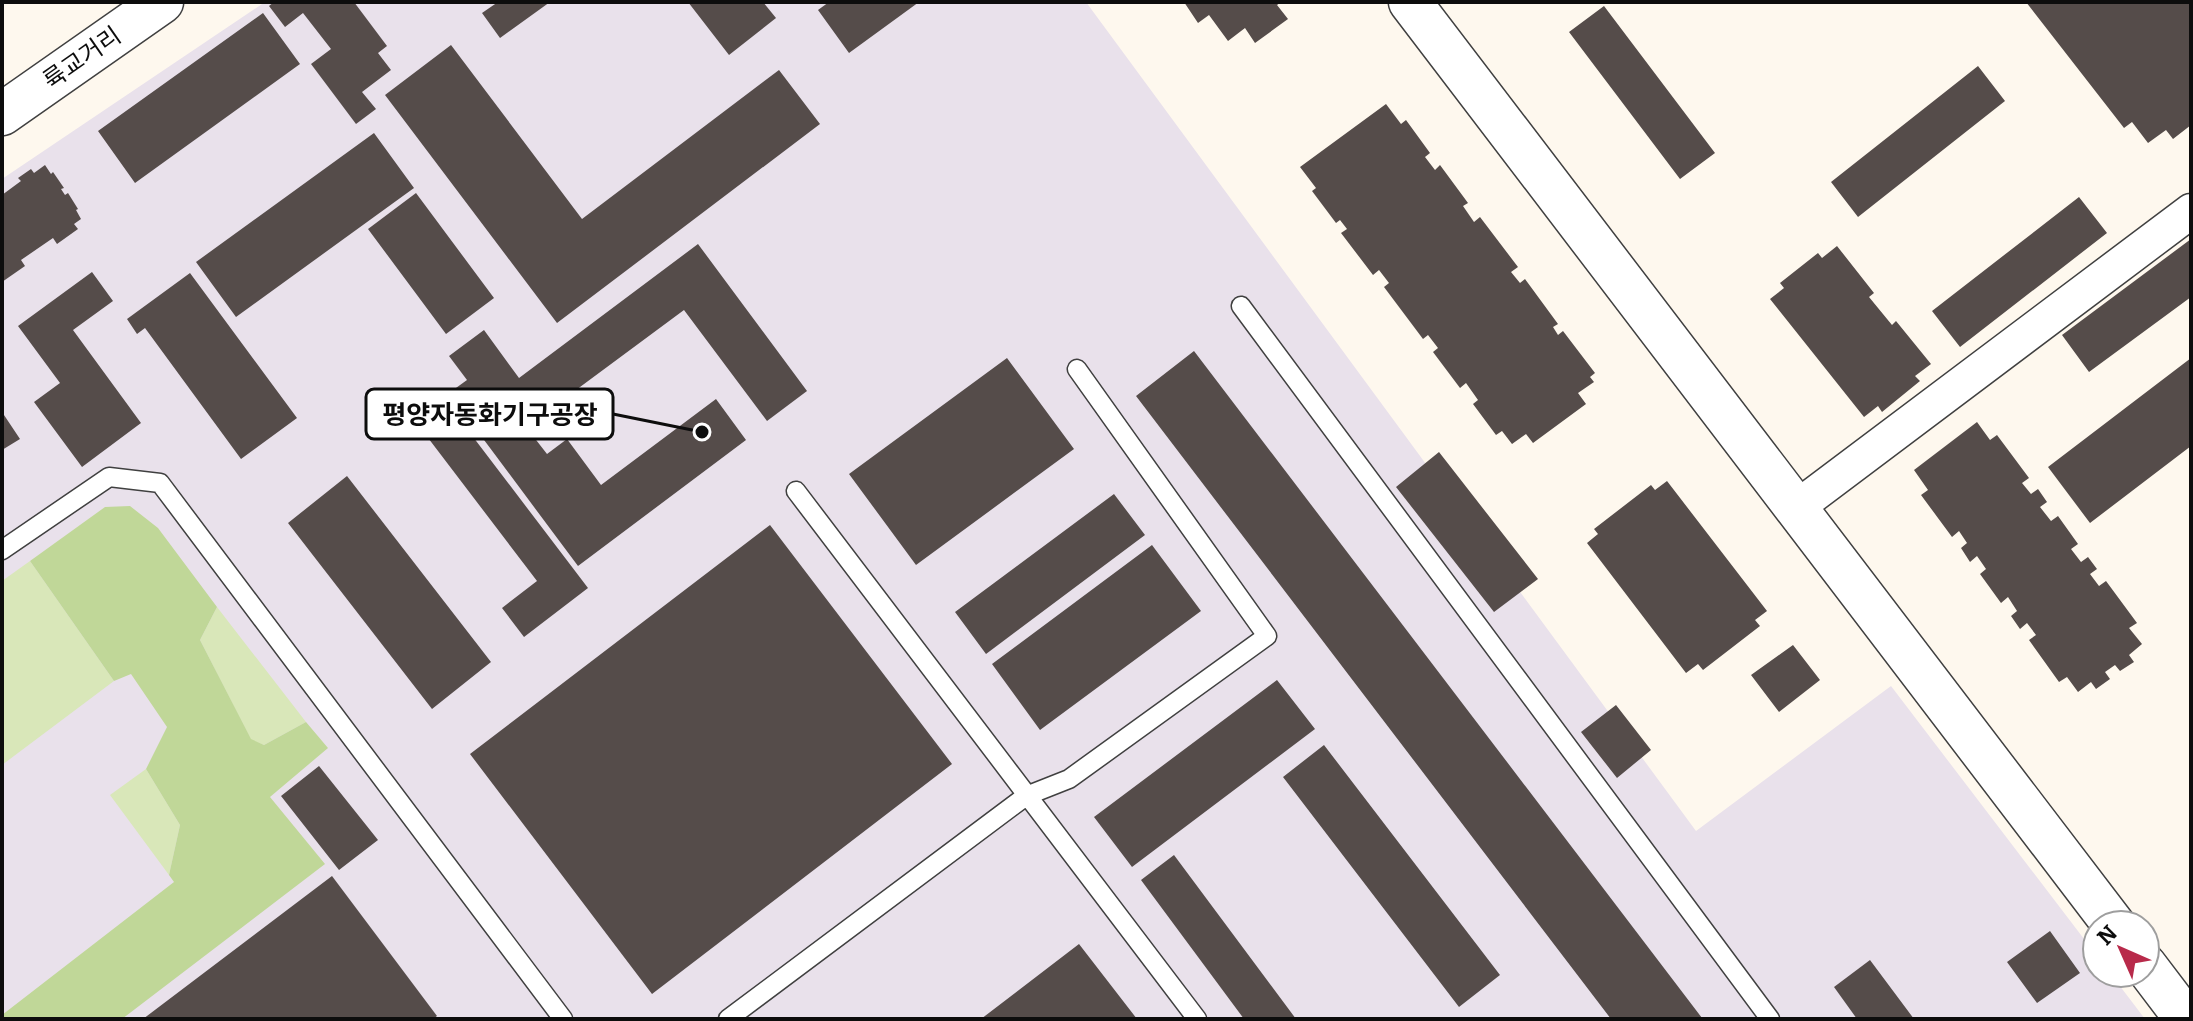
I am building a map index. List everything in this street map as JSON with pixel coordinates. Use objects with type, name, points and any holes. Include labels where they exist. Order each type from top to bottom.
[{"type":"street","name":"륙교거리","points":[[2,114],[162,2]]},
{"type":"street","points":[[1410,2],[2102,909]]},
{"type":"street","points":[[1796,508],[2191,211]]},
{"type":"street","points":[[2161,986],[2186,1019]]},
{"type":"lane","points":[[1241,306],[1770,1019]]},
{"type":"lane","points":[[728,1019],[1026,796],[1069,779],[1267,636],[1077,369]]},
{"type":"lane","points":[[2,550],[109,477],[160,483],[563,1019]]},
{"type":"lane","points":[[796,491],[1197,1019]]},
{"type":"shaded area","points":[[265,2],[1086,2],[1696,831],[1891,686],[2081,935],[2081,989],[2122,989],[2145,1019],[2,1019],[2,179]]},
{"type":"green space","points":[[130,506],[158,528],[217,607],[200,640],[251,739],[264,745],[306,722],[328,748],[270,797],[325,864],[122,1019],[2,1019],[2,1015],[174,882],[169,875],[180,825],[146,769],[167,727],[131,674],[114,681],[30,561],[105,507]]},
{"type":"green space","points":[[30,561],[114,681],[2,765],[2,581]]},
{"type":"green space","points":[[217,607],[306,722],[264,745],[251,740],[200,640]]},
{"type":"green space","points":[[146,769],[180,825],[169,875],[110,795]]},
{"type":"building","points":[[274,2],[354,2],[387,46],[378,53],[391,70],[362,92],[376,109],[356,124],[311,64],[331,49],[303,13],[285,27],[269,6]]},
{"type":"building","points":[[498,2],[550,2],[500,38],[482,13]]},
{"type":"building","points":[[688,2],[763,2],[776,18],[729,55]]},
{"type":"building","points":[[829,2],[919,2],[849,53],[818,10]]},
{"type":"building","points":[[1184,2],[1281,2],[1277,5],[1288,19],[1255,43],[1245,28],[1228,41],[1209,15],[1198,23]]},
{"type":"building","points":[[2026,2],[2191,2],[2191,125],[2173,139],[2166,130],[2148,143],[2132,122],[2124,128]]},
{"type":"building","points":[[1604,6],[1715,153],[1680,179],[1569,32]]},
{"type":"building","points":[[263,13],[300,64],[135,183],[98,131]]},
{"type":"building","points":[[451,45],[582,219],[779,70],[820,124],[557,323],[385,95]]},
{"type":"building","points":[[1978,66],[2005,101],[1858,217],[1831,182]]},
{"type":"building","points":[[1386,104],[1401,124],[1406,120],[1430,153],[1425,157],[1435,170],[1440,165],[1468,203],[1463,206],[1474,222],[1480,217],[1518,267],[1511,272],[1520,283],[1525,279],[1558,324],[1553,327],[1558,335],[1563,331],[1595,373],[1590,377],[1594,382],[1578,393],[1586,404],[1533,443],[1526,434],[1512,444],[1502,431],[1496,435],[1473,404],[1478,400],[1466,383],[1460,388],[1433,352],[1438,348],[1428,335],[1423,339],[1384,287],[1389,283],[1379,270],[1373,275],[1341,233],[1347,229],[1340,220],[1336,223],[1312,191],[1316,188],[1300,167]]},
{"type":"building","points":[[374,133],[414,188],[236,317],[196,262]]},
{"type":"building","points":[[45,165],[78,209],[81,219],[74,224],[78,229],[57,244],[53,238],[21,260],[25,266],[2,282],[2,195],[21,181],[18,178],[31,169],[34,173]]},
{"type":"building","points":[[416,193],[494,298],[446,334],[368,229]]},
{"type":"building","points":[[2079,197],[2107,233],[1960,347],[1932,311]]},
{"type":"building","points":[[2191,239],[2191,297],[2089,372],[2062,335]]},
{"type":"building","points":[[698,244],[807,391],[767,421],[684,310],[526,427],[547,454],[567,439],[601,485],[716,399],[746,440],[578,566],[449,393],[467,380],[449,356],[484,330],[519,378]]},
{"type":"building","points":[[1837,246],[1874,293],[1869,297],[1892,325],[1896,321],[1931,364],[1915,376],[1920,381],[1882,412],[1878,406],[1864,417],[1770,299],[1784,288],[1780,283],[1818,253],[1822,258]]},
{"type":"building","points":[[92,272],[113,301],[73,330],[141,423],[82,467],[34,402],[60,383],[18,326]]},
{"type":"building","points":[[190,273],[297,418],[241,459],[145,328],[137,334],[127,319]]},
{"type":"building","points":[[1194,351],[1702,1018],[1611,1019],[1136,396]]},
{"type":"building","points":[[1007,358],[1074,449],[916,565],[849,474]]},
{"type":"building","points":[[2191,358],[2191,446],[2090,523],[2048,467]]},
{"type":"building","points":[[448,404],[588,588],[524,637],[502,608],[537,581],[419,426]]},
{"type":"building","points":[[2,412],[20,439],[2,450]]},
{"type":"building","points":[[1977,422],[1990,440],[1997,435],[2029,478],[2022,483],[2031,494],[2038,489],[2047,502],[2040,507],[2051,521],[2058,516],[2078,544],[2071,549],[2081,562],[2088,557],[2097,569],[2090,574],[2099,586],[2106,581],[2137,623],[2129,628],[2142,644],[2129,655],[2134,662],[2120,671],[2115,665],[2105,672],[2110,679],[2096,689],[2091,682],[2078,692],[2067,677],[2059,682],[2029,640],[2036,635],[2027,623],[2020,629],[2011,616],[2017,611],[2008,597],[2001,603],[1980,574],[1986,569],[1977,556],[1970,562],[1961,548],[1967,543],[1959,531],[1952,537],[1921,495],[1928,490],[1914,470]]},
{"type":"building","points":[[1439,452],[1538,579],[1494,612],[1396,487]]},
{"type":"building","points":[[347,476],[491,662],[432,709],[288,523]]},
{"type":"building","points":[[1667,481],[1767,611],[1755,620],[1760,626],[1703,670],[1698,664],[1686,673],[1587,543],[1598,534],[1594,529],[1651,485],[1655,490]]},
{"type":"building","points":[[1114,494],[1145,535],[986,654],[955,612]]},
{"type":"building","points":[[770,525],[952,764],[652,994],[470,754]]},
{"type":"building","points":[[1152,545],[1201,611],[1040,730],[992,664]]},
{"type":"building","points":[[1793,645],[1820,680],[1779,712],[1751,675]]},
{"type":"building","points":[[1277,680],[1315,729],[1132,867],[1094,817]]},
{"type":"building","points":[[1616,705],[1651,750],[1617,778],[1581,732]]},
{"type":"building","points":[[1324,745],[1500,975],[1459,1007],[1283,777]]},
{"type":"building","points":[[319,766],[378,840],[339,870],[281,796]]},
{"type":"building","points":[[1174,855],[1296,1019],[1244,1019],[1141,880]]},
{"type":"building","points":[[332,876],[437,1016],[433,1019],[143,1019]]},
{"type":"building","points":[[2050,931],[2080,973],[2037,1003],[2007,962]]},
{"type":"building","points":[[1079,944],[1137,1019],[981,1019]]},
{"type":"building","points":[[1870,960],[1914,1019],[1857,1019],[1834,987]]},
{"type":"place","name":"평양자동화기구공장","points":[[702,432]]}]
